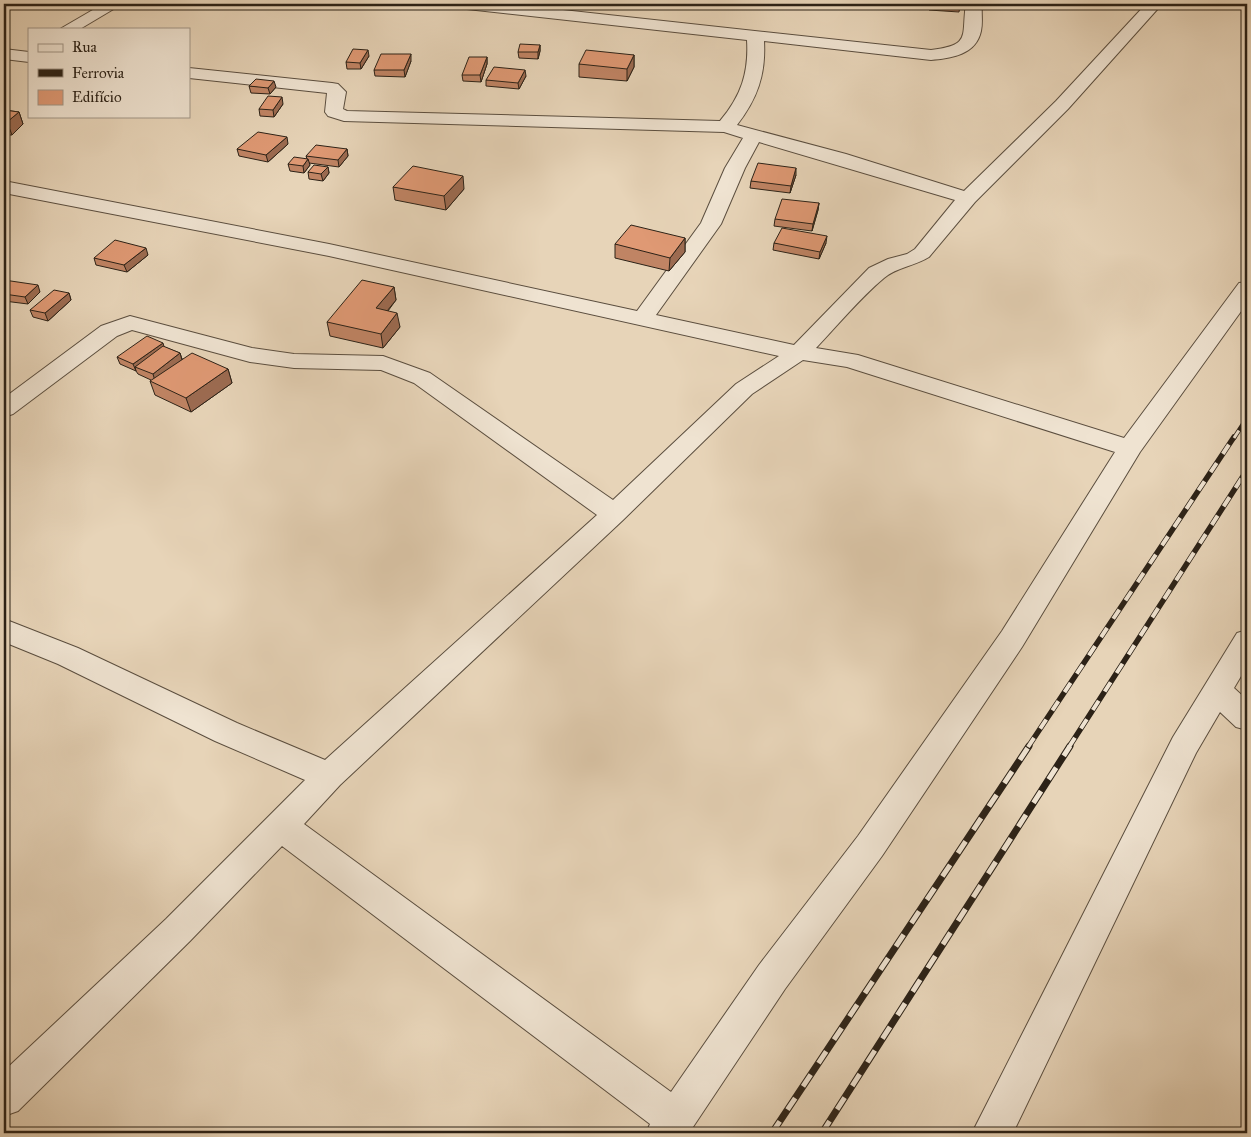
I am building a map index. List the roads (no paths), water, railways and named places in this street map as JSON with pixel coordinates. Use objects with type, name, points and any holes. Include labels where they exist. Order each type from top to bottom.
[{"type":"street","points":[[70,28],[114,4]]},
{"type":"street","points":[[467,4],[931,55],[951,53],[965,46],[973,32],[974,4]]},
{"type":"street","points":[[4,1097],[178,930],[329,776],[614,514],[744,389],[799,354],[877,273],[895,263],[922,254],[968,198],[1062,104],[1154,4]]},
{"type":"street","points":[[725,127],[744,105],[755,82],[758,68],[755,35]]},
{"type":"street","points":[[4,54],[26,55]]},
{"type":"street","points":[[190,73],[332,88],[337,92],[334,112],[344,116],[725,127],[839,158],[968,198]]},
{"type":"street","points":[[642,319],[711,224],[735,168],[754,135]]},
{"type":"street","points":[[4,187],[329,250],[799,354],[850,360],[1130,448]]},
{"type":"street","points":[[280,825],[670,1126],[772,977],[870,846],[1012,639],[1130,448],[1247,288]]},
{"type":"street","points":[[4,409],[109,331],[130,323],[200,340],[250,355],[294,361],[383,363],[422,378],[614,514]]},
{"type":"street","points":[[4,630],[68,656],[226,732],[329,776]]},
{"type":"street","points":[[992,1133],[1184,746],[1247,642]]},
{"type":"street","points":[[1217,691],[1247,718]]},
{"type":"railway","points":[[1234,438],[1247,418]]},
{"type":"railway","points":[[1028,747],[1234,437]]},
{"type":"railway","points":[[1069,747],[1247,470]]},
{"type":"railway","points":[[772,1133],[1029,746]]},
{"type":"railway","points":[[822,1133],[1070,746]]}]
